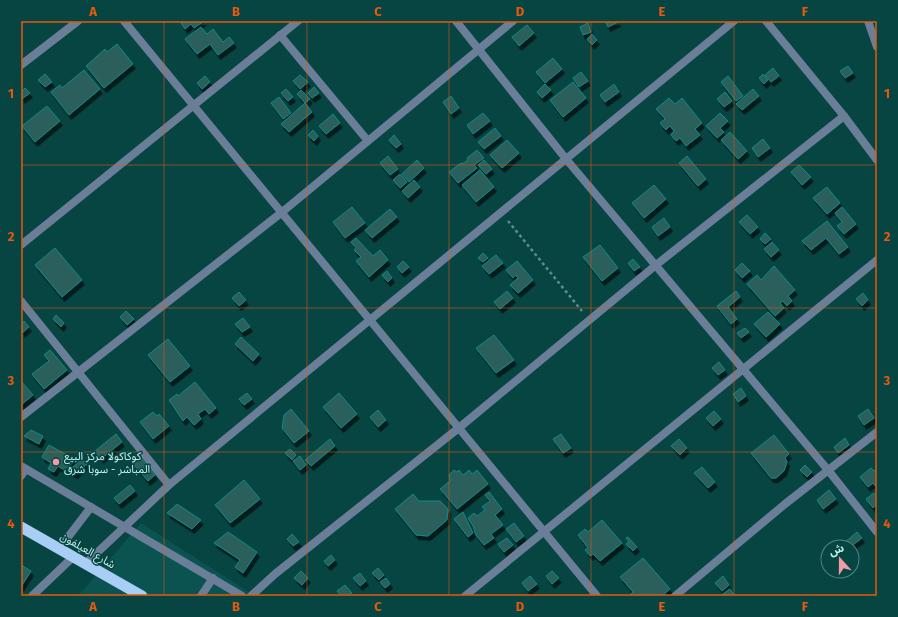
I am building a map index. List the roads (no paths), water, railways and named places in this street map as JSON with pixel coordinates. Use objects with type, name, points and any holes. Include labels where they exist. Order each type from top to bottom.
[{"type":"highway","name":"شارع العيلفون","points":[[21,527],[142,596]]},
{"type":"street","points":[[21,65],[78,21]]},
{"type":"street","points":[[124,21],[281,213],[460,427],[597,596]]},
{"type":"street","points":[[21,245],[298,21]]},
{"type":"street","points":[[456,21],[566,159],[828,470],[877,532]]},
{"type":"street","points":[[21,417],[281,213],[513,21]]},
{"type":"street","points":[[85,564],[169,485],[734,21]]},
{"type":"street","points":[[766,21],[844,116],[877,160]]},
{"type":"street","points":[[868,21],[877,47]]},
{"type":"street","points":[[280,35],[368,141]]},
{"type":"street","points":[[251,596],[275,574],[460,427],[656,265],[844,116]]},
{"type":"street","points":[[465,596],[877,260]]},
{"type":"street","points":[[21,301],[169,485]]},
{"type":"street","points":[[675,596],[828,470],[877,432]]},
{"type":"street","points":[[21,476],[23,468],[242,596]]},
{"type":"street","points":[[59,549],[91,507]]},
{"type":"street","points":[[32,596],[73,557]]},
{"type":"street","points":[[201,596],[213,578]]},
{"type":"place","name":"كوكاكولا مركز البيع المباشر - سوبا شرق","points":[[56,462]]}]
